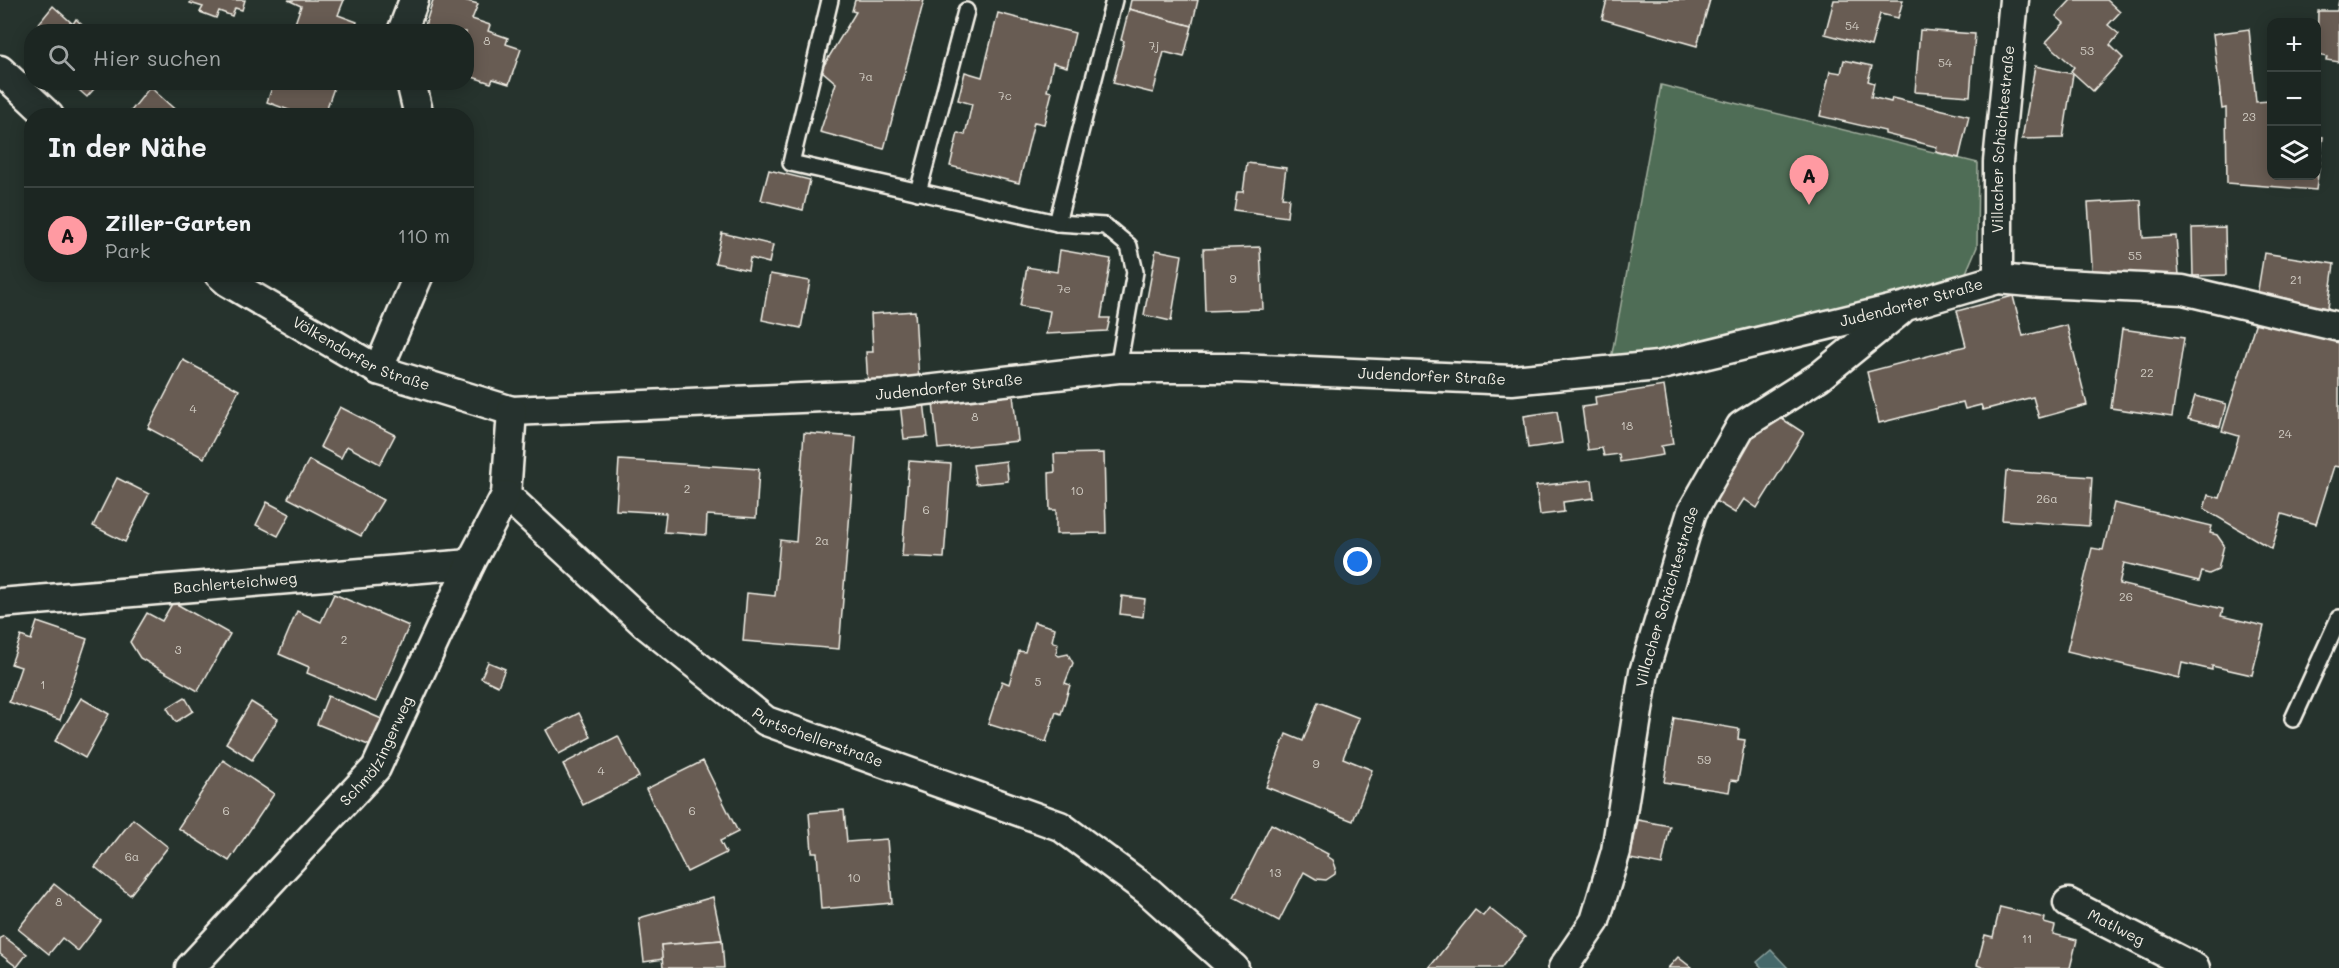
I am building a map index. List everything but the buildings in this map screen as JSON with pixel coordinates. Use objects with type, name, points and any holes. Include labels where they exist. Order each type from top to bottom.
[{"type":"street","points":[[405,24],[414,0]]},
{"type":"street","name":"Villacher Schächtestraße","points":[[1998,279],[1998,162],[2014,0]]},
{"type":"street","points":[[0,70],[40,108]]},
{"type":"street","points":[[413,90],[417,108]]},
{"type":"street","name":"Judendorfer Straße","points":[[512,411],[891,394],[1118,368],[1237,368],[1512,380],[1658,366],[1906,306],[1998,279],[2182,290],[2339,327]]},
{"type":"street","name":"Völkendorfer Straße","points":[[228,282],[378,370],[512,411]]},
{"type":"street","points":[[378,370],[416,282]]},
{"type":"street","name":"Villacher Schächtestraße","points":[[1563,968],[1595,921],[1613,861],[1644,672],[1692,512],[1742,426],[1820,376],[1906,306]]},
{"type":"street","points":[[506,495],[512,411]]},
{"type":"street","name":"Schmölzingerweg","points":[[190,968],[376,768],[471,564],[506,495]]},
{"type":"street","name":"Purtschellerstraße","points":[[506,495],[645,624],[766,721],[1060,826],[1148,891],[1234,968]]},
{"type":"street","name":"Bachlerteichweg","points":[[2,604],[471,564]]},
{"type":"street","name":"Matlweg","points":[[2068,903],[2195,968]]},
{"type":"lane","points":[[830,0],[791,163],[1057,223],[1106,226],[1129,246],[1135,272],[1118,368]]},
{"type":"lane","points":[[1057,223],[1114,0]]},
{"type":"lane","points":[[918,192],[966,11]]},
{"type":"lane","points":[[2293,719],[2339,618]]},
{"type":"green space","points":[[1661,85],[1978,163],[1977,247],[1958,291],[1609,370]]},
{"type":"water","points":[[1771,950],[1788,968],[1762,968],[1757,962]]},
{"type":"place","name":"Ziller-Garten","points":[[1809,205]]}]
